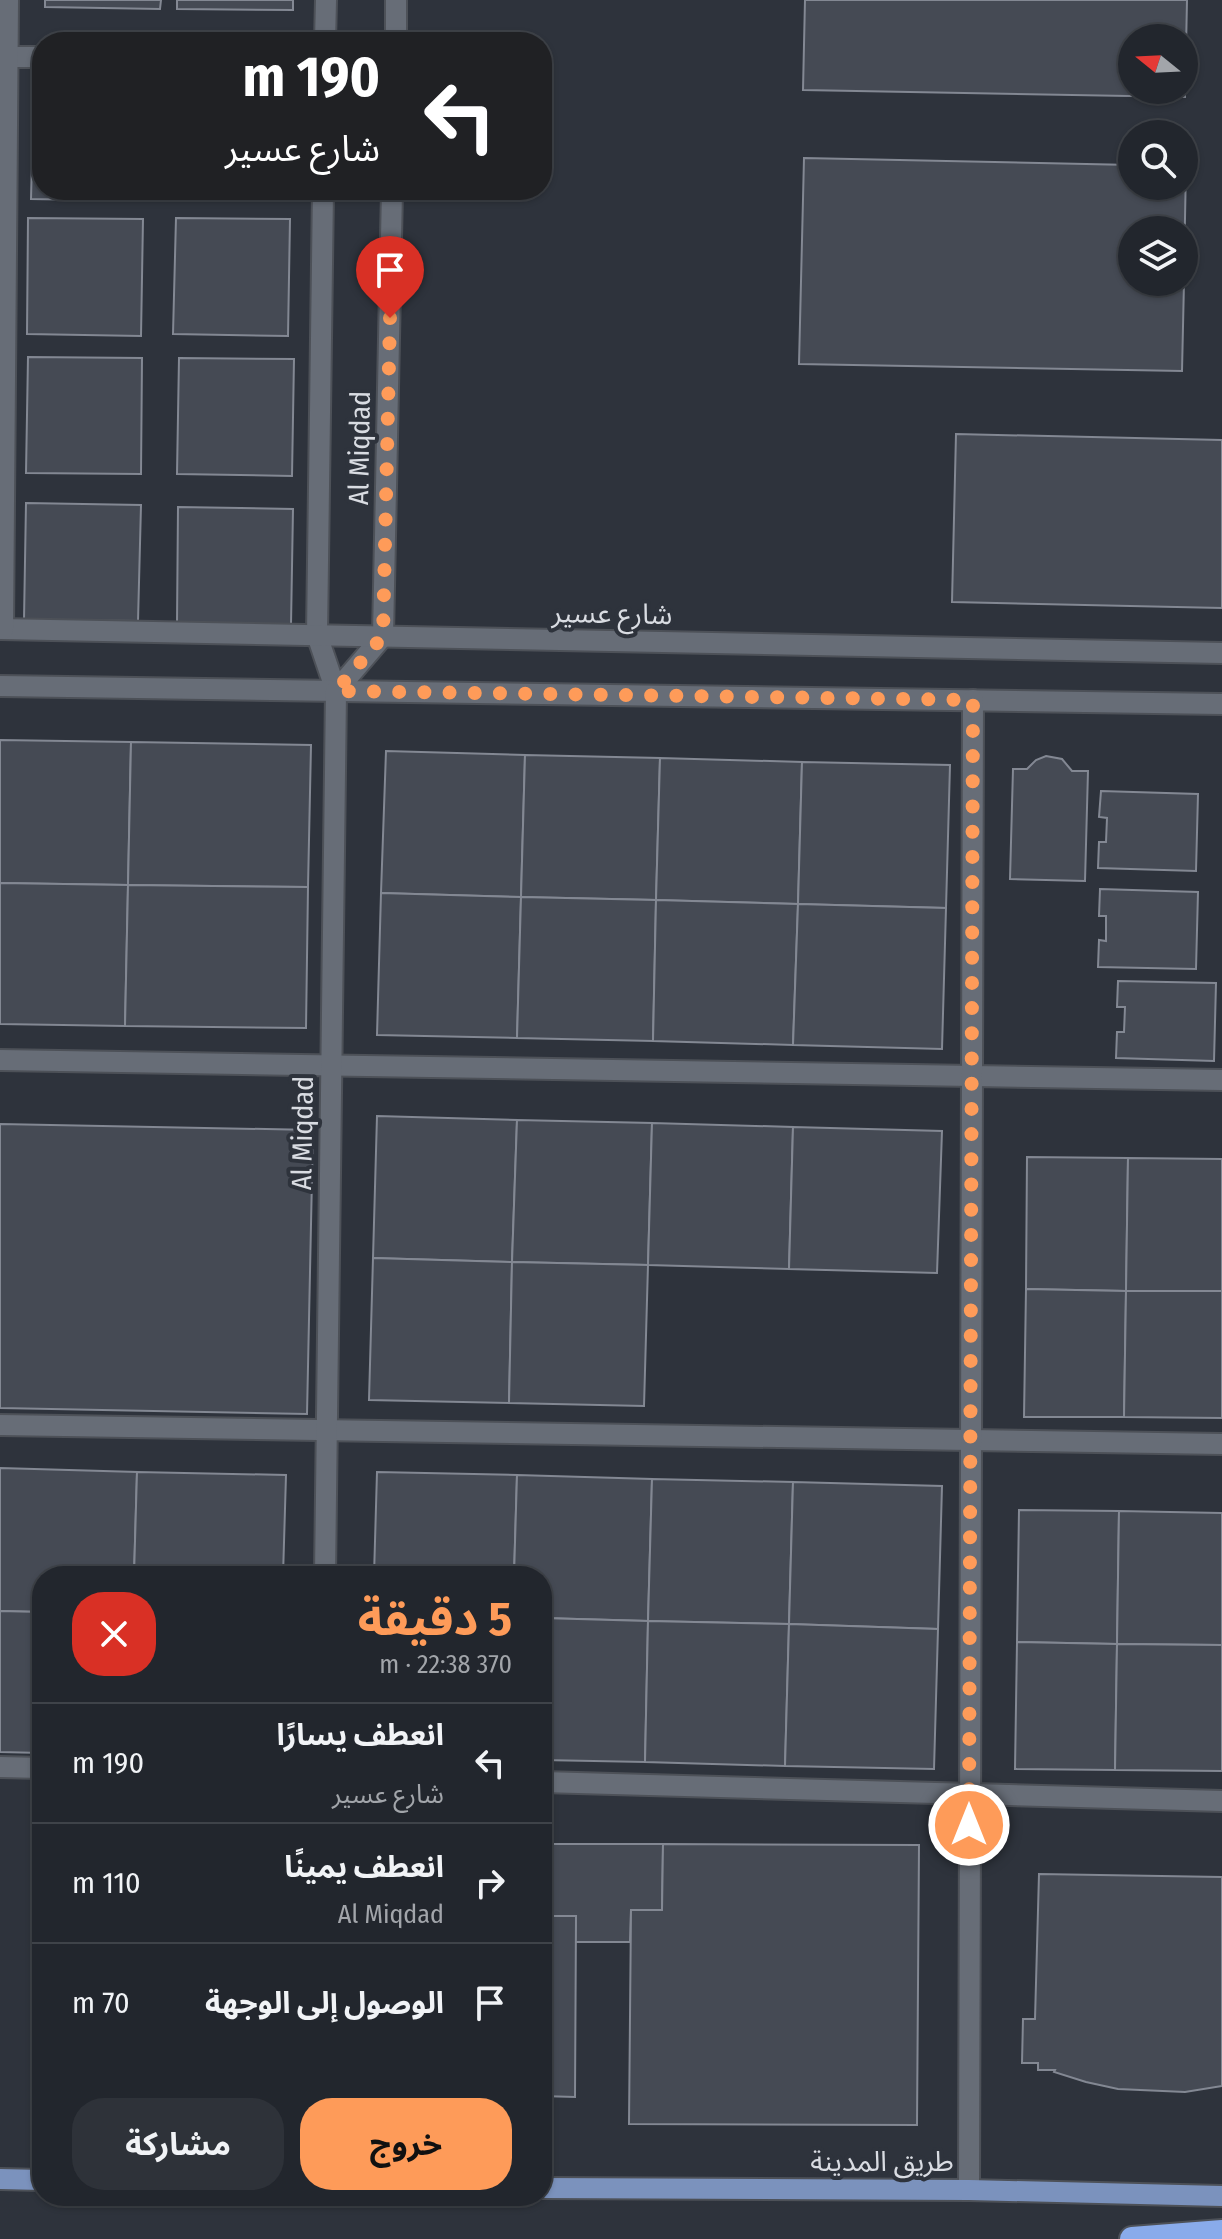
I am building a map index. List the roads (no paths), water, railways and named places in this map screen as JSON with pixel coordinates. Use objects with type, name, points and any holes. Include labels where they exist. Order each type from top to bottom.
[{"type":"highway","points":[[1132,2239],[1222,2232]]},
{"type":"main road","points":[[0,2179],[32,2180]]},
{"type":"main road","name":"طريق المدينة","points":[[552,2188],[969,2190],[1222,2196]]},
{"type":"street","points":[[2,629],[8,0]]},
{"type":"street","points":[[325,32],[326,0]]},
{"type":"street","points":[[396,0],[396,32]]},
{"type":"street","points":[[8,57],[32,57]]},
{"type":"street","name":"Al Miqdad","points":[[323,200],[317,635],[336,691],[325,1566]]},
{"type":"street","name":"Al Miqdad","points":[[383,636],[392,200]]},
{"type":"street","name":"شارع عسير","points":[[2,629],[1222,653]]},
{"type":"street","points":[[336,691],[383,636]]},
{"type":"street","points":[[0,686],[1222,704]]},
{"type":"street","points":[[969,2190],[973,700]]},
{"type":"street","points":[[0,1060],[1222,1080]]},
{"type":"street","points":[[0,1425],[1222,1444]]},
{"type":"street","points":[[0,1767],[32,1768]]},
{"type":"street","points":[[552,1782],[1222,1801]]}]
